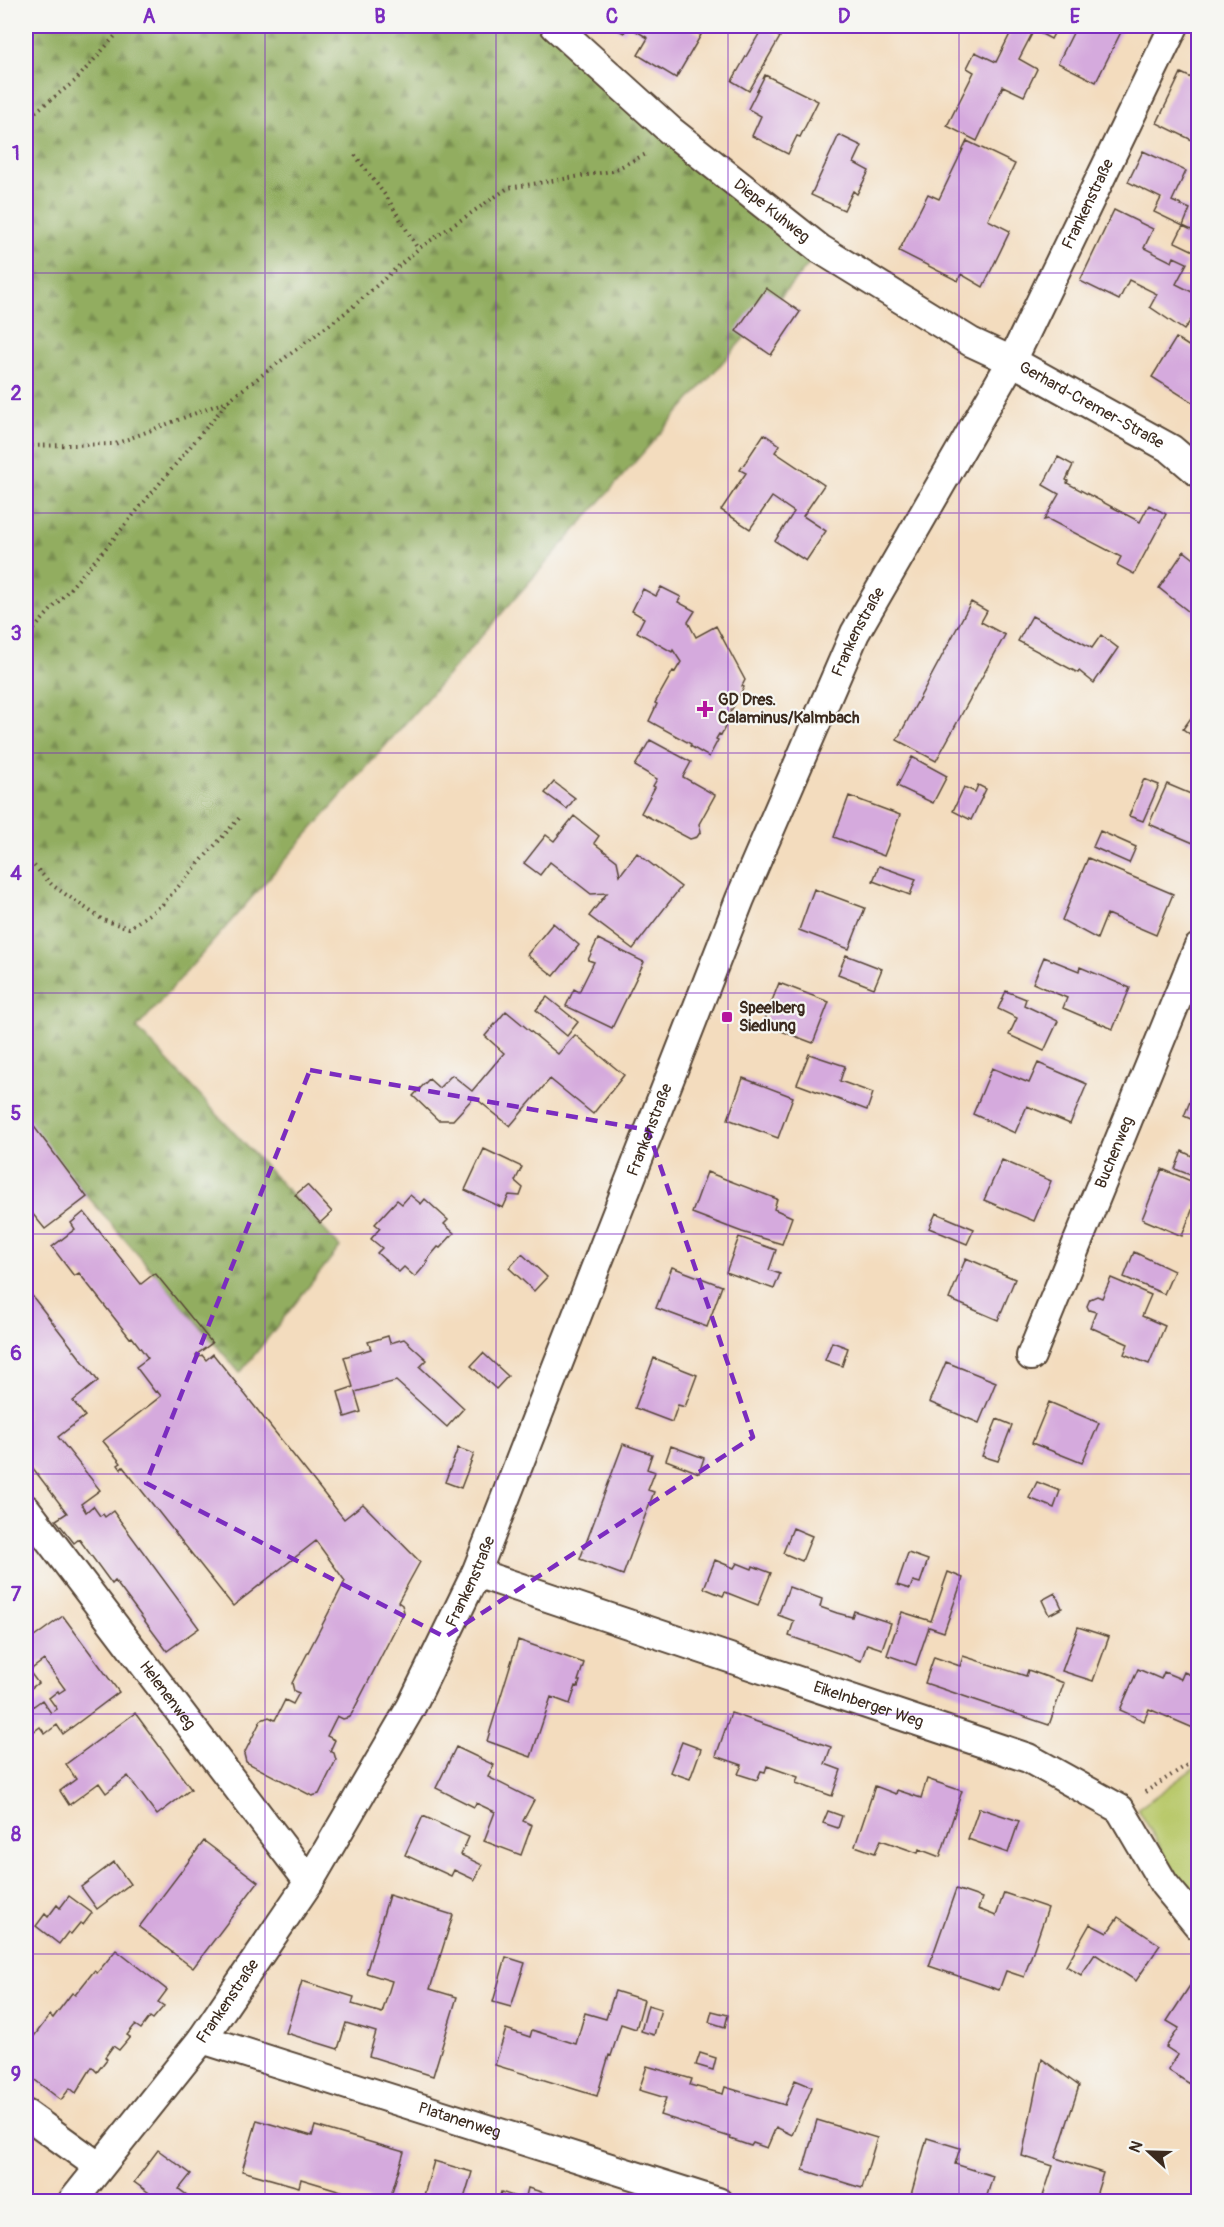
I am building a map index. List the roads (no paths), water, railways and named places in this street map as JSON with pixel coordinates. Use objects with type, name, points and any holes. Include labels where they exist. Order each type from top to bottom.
[{"type":"street","name":"Diepe Kuhweg","points":[[555,26],[671,130],[820,249],[971,342],[1012,361]]},
{"type":"street","name":"Frankenstraße","points":[[72,2202],[98,2166],[202,2039],[309,1882],[411,1707],[476,1573],[740,899],[855,633],[1012,361],[1174,26]]},
{"type":"street","name":"Gerhard-Cremer-Straße","points":[[1012,361],[1171,449],[1198,472]]},
{"type":"street","name":"Buchenweg","points":[[1031,1356],[1198,948]]},
{"type":"street","name":"Helenenweg","points":[[26,1509],[309,1882]]},
{"type":"street","name":"Eikelnberger Weg","points":[[476,1573],[1028,1758],[1120,1809],[1164,1884],[1198,1925]]},
{"type":"street","name":"Platanenweg","points":[[202,2039],[718,2202]]},
{"type":"street","points":[[26,2115],[98,2166]]},
{"type":"place","name":"GD Dres. Calaminus/Kalmbach","points":[[705,709]]},
{"type":"place","name":"Speelberg Siedlung","points":[[727,1017]]}]
